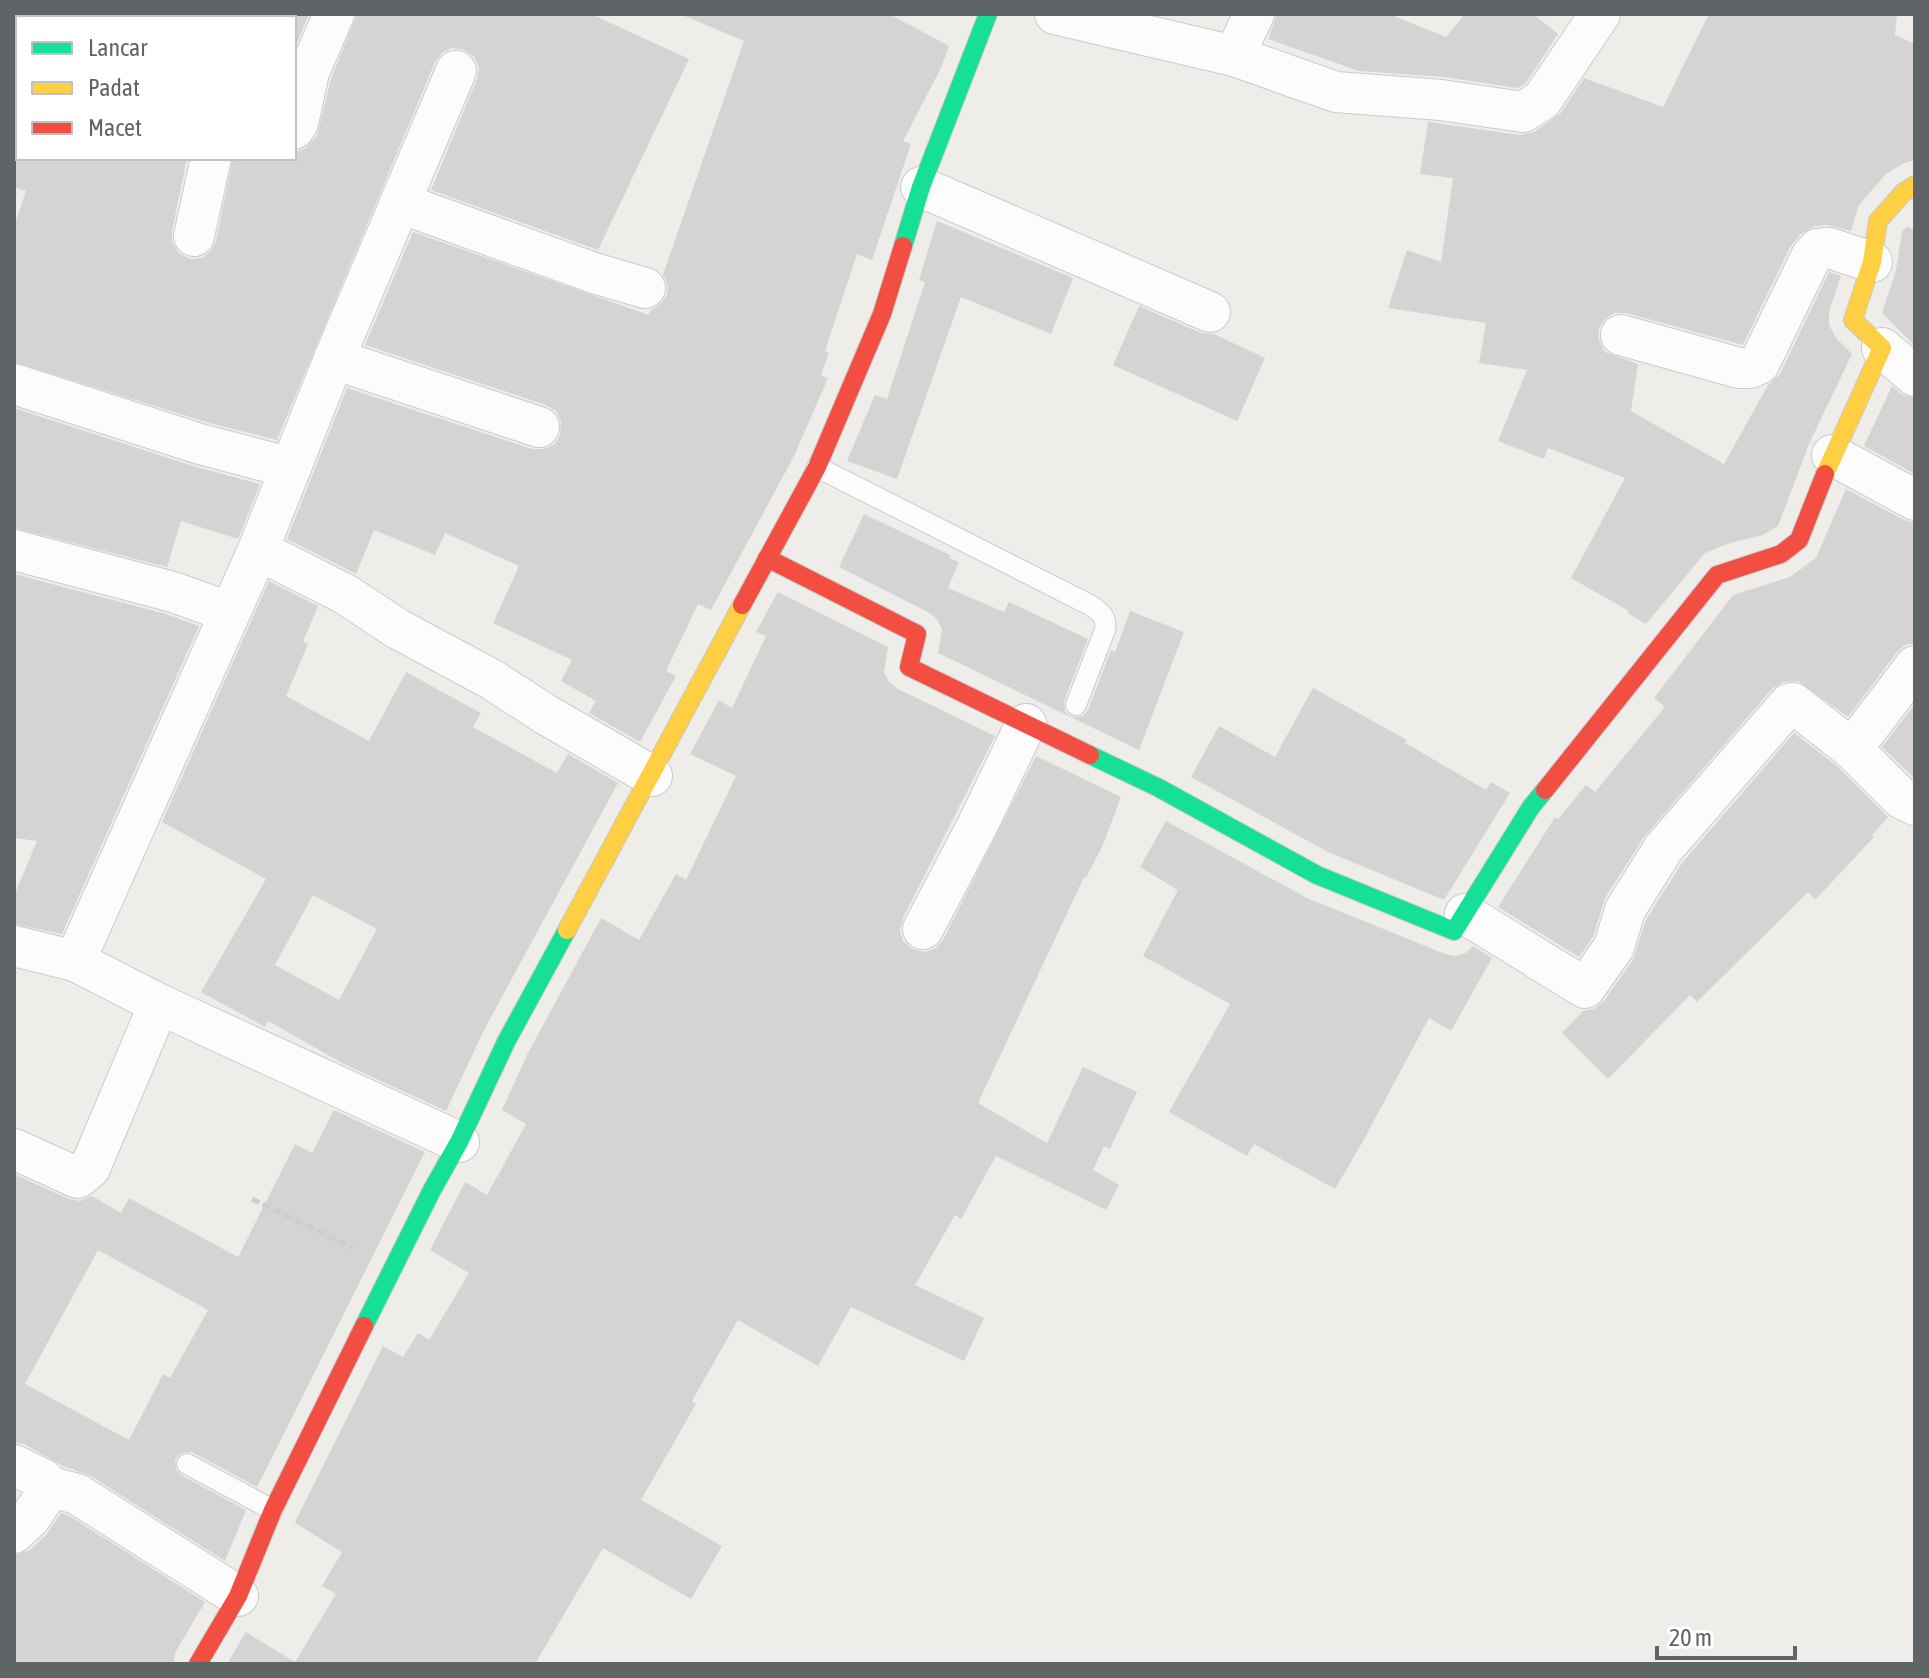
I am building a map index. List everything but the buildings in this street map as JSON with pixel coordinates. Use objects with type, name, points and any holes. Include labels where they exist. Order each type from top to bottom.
[{"type":"street","points":[[296,126],[301,70],[334,14]]},
{"type":"street","points":[[198,1664],[238,1596],[273,1510],[459,1142],[506,1042],[817,467],[882,314],[921,187],[988,14]]},
{"type":"street","points":[[1055,14],[1234,56],[1336,92],[1441,100],[1523,112],[1542,100],[1600,14]]},
{"type":"street","points":[[1234,56],[1254,14]]},
{"type":"street","points":[[75,961],[258,550],[334,359],[456,71]]},
{"type":"street","points":[[194,236],[211,160]]},
{"type":"street","points":[[1915,185],[1904,192],[1878,221],[1872,262],[1853,320],[1915,376]]},
{"type":"street","points":[[921,187],[1210,312]]},
{"type":"street","points":[[400,203],[594,273],[645,288]]},
{"type":"street","points":[[1621,335],[1739,368],[1750,368],[1759,364],[1818,249],[1829,248],[1872,262]]},
{"type":"street","points":[[767,558],[917,634],[909,667],[1159,788],[1317,875],[1454,931],[1531,807],[1717,575],[1728,568],[1772,559],[1792,548],[1799,540],[1832,455],[1882,348]]},
{"type":"street","points":[[334,359],[539,427]]},
{"type":"street","points":[[14,384],[200,444],[291,468]]},
{"type":"street","points":[[1832,455],[1915,500]]},
{"type":"street","points":[[14,550],[173,592],[229,612]]},
{"type":"street","points":[[258,550],[345,594],[398,629],[491,679],[652,776]]},
{"type":"street","points":[[1852,749],[1915,666]]},
{"type":"street","points":[[1465,914],[1585,988],[1614,947],[1625,910],[1663,849],[1786,705],[1793,703],[1852,749],[1901,798],[1915,805]]},
{"type":"street","points":[[923,929],[1026,724]]},
{"type":"street","points":[[14,946],[75,961],[159,1004],[459,1142]]},
{"type":"street","points":[[14,1149],[78,1178],[85,1175],[159,1004]]},
{"type":"street","points":[[14,1465],[44,1480],[51,1487],[77,1494],[238,1596]]},
{"type":"street","points":[[14,1533],[30,1518],[51,1487]]},
{"type":"lane","points":[[817,467],[1103,614],[1105,630],[1076,705]]},
{"type":"lane","points":[[187,1464],[273,1510]]},
{"type":"path","points":[[252,1199],[393,1268]]},
{"type":"traffic: fast","points":[[903,246],[921,187],[988,14]]},
{"type":"traffic: fast","points":[[1090,755],[1159,788],[1317,875],[1454,931],[1531,807],[1545,790]]},
{"type":"traffic: fast","points":[[364,1326],[459,1142],[506,1042],[567,930]]},
{"type":"traffic: slow","points":[[1825,474],[1882,348],[1853,320],[1872,262],[1878,221],[1904,192],[1915,185]]},
{"type":"traffic: slow","points":[[567,930],[742,605]]},
{"type":"traffic: jam","points":[[742,605],[817,467],[882,314],[903,246]]},
{"type":"traffic: jam","points":[[1545,790],[1717,575],[1781,554],[1799,540],[1825,474]]},
{"type":"traffic: jam","points":[[767,558],[917,634],[909,667],[1090,755]]},
{"type":"traffic: jam","points":[[198,1664],[238,1596],[273,1510],[364,1326]]}]
